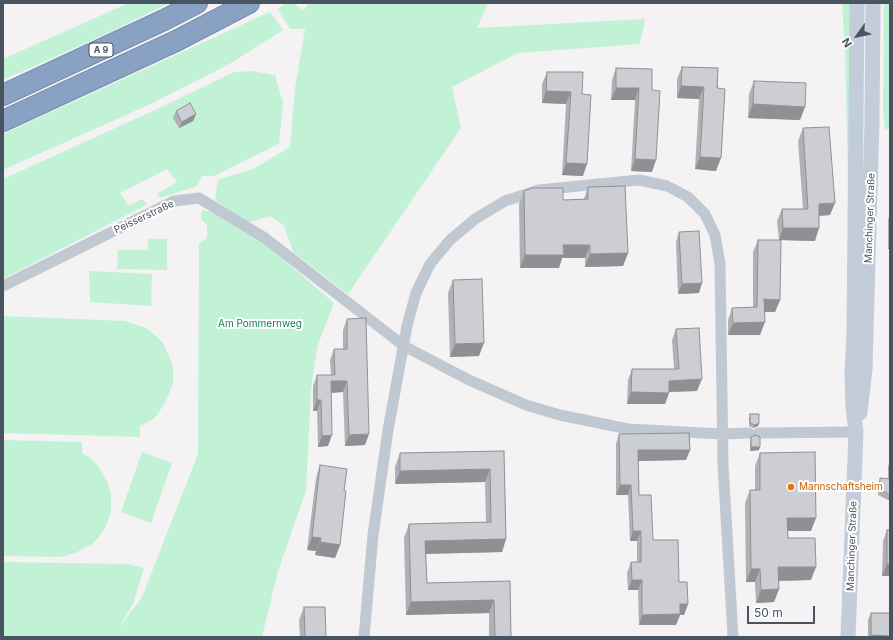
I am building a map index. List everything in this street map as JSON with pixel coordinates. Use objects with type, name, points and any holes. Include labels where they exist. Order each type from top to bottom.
[{"type":"highway","name":"A 9","points":[[3,95],[157,24],[197,3]]},
{"type":"highway","name":"A 9","points":[[3,121],[176,41],[249,3]]},
{"type":"main road","name":"Manchinger Straße","points":[[848,637],[856,432],[853,407],[852,372],[854,335],[857,3]]},
{"type":"main road","name":"Manchinger Straße","points":[[856,432],[862,406],[865,369],[872,122],[873,3]]},
{"type":"street","points":[[364,637],[373,536],[388,430],[407,326],[416,293],[430,264],[450,240],[475,219],[505,201],[539,190],[639,180],[667,186],[688,197],[705,214],[715,235],[720,264],[722,434],[730,605],[733,637]]},
{"type":"street","name":"Peisserstraße","points":[[3,286],[174,201],[199,198],[265,238],[404,346],[469,380],[526,405],[560,415],[628,429],[722,434],[856,432]]},
{"type":"green space","points":[[129,3],[169,3],[104,35],[3,80],[3,59]]},
{"type":"green space","points":[[284,3],[292,3],[303,10],[310,3],[488,3],[477,28],[645,19],[640,44],[518,53],[452,87],[461,128],[348,294],[293,252],[284,226],[270,216],[247,223],[215,200],[218,180],[253,169],[290,147],[295,88],[305,29],[290,29],[278,10]]},
{"type":"green space","points":[[842,3],[852,3],[848,183],[845,46]]},
{"type":"green space","points":[[884,3],[890,3],[890,129],[885,129],[883,109]]},
{"type":"green space","points":[[270,12],[283,30],[231,63],[155,102],[3,170],[3,134]]},
{"type":"green space","points":[[252,71],[275,75],[283,103],[279,144],[214,176],[202,176],[197,186],[160,198],[157,194],[177,182],[167,169],[120,193],[129,206],[142,199],[148,204],[3,279],[3,179],[153,111],[234,72]]},
{"type":"green space","name":"Am Pommernweg","points":[[202,210],[219,213],[262,241],[334,303],[317,347],[311,390],[306,491],[278,571],[262,637],[3,637],[3,562],[126,564],[144,568],[133,604],[119,628],[142,597],[198,454],[199,243],[207,238],[207,225],[201,220]]},
{"type":"green space","points":[[148,239],[167,239],[167,270],[117,269],[118,250],[148,250]]},
{"type":"green space","points":[[89,271],[152,274],[151,306],[90,302]]},
{"type":"green space","points":[[3,316],[125,321],[146,328],[163,343],[171,361],[173,369],[173,383],[168,397],[158,414],[152,420],[140,426],[140,437],[3,433]]},
{"type":"green space","points":[[3,440],[82,442],[82,453],[93,460],[98,466],[108,483],[111,497],[111,512],[106,526],[99,537],[91,545],[75,553],[60,557],[3,556]]},
{"type":"green space","points":[[142,452],[172,463],[151,523],[121,512]]},
{"type":"building","points":[[682,67],[718,68],[717,88],[725,89],[721,158],[700,157],[704,87],[681,86]]},
{"type":"building","points":[[616,68],[652,69],[652,90],[660,91],[656,160],[635,159],[639,88],[616,88]]},
{"type":"building","points":[[547,72],[583,72],[582,94],[591,95],[587,164],[566,163],[571,92],[546,91]]},
{"type":"building","points":[[754,81],[806,83],[805,107],[753,104]]},
{"type":"building","points":[[190,103],[196,114],[182,122],[176,111]]},
{"type":"building","points":[[829,127],[835,203],[819,204],[819,228],[783,228],[782,209],[808,209],[803,128]]},
{"type":"building","points":[[625,186],[628,253],[590,254],[590,245],[563,245],[564,255],[525,255],[524,191],[532,188],[563,188],[563,200],[588,199],[588,187]]},
{"type":"building","points":[[699,231],[702,283],[682,284],[679,232]]},
{"type":"building","points":[[758,240],[781,240],[780,300],[764,299],[765,322],[733,323],[732,308],[757,307]]},
{"type":"building","points":[[482,279],[484,343],[455,344],[453,280]]},
{"type":"building","points":[[366,318],[369,434],[349,435],[347,381],[331,381],[332,435],[322,436],[321,400],[317,400],[317,375],[335,375],[334,349],[347,349],[347,319]]},
{"type":"building","points":[[699,328],[702,379],[669,381],[669,393],[631,392],[632,369],[679,369],[676,329]]},
{"type":"building","points":[[750,414],[759,414],[759,423],[755,425],[750,423]]},
{"type":"building","points":[[689,433],[690,450],[638,450],[639,495],[651,495],[653,540],[678,540],[679,582],[687,582],[688,604],[680,604],[680,614],[642,615],[642,580],[632,580],[631,562],[641,562],[641,531],[633,531],[631,485],[620,485],[619,434]]},
{"type":"building","points":[[755,435],[760,437],[760,447],[751,447],[751,437]]},
{"type":"building","points":[[504,451],[506,539],[425,541],[427,583],[510,581],[511,637],[495,637],[494,600],[411,602],[409,524],[491,522],[490,469],[400,471],[400,453]]},
{"type":"building","points":[[815,452],[816,518],[787,518],[788,538],[815,538],[816,567],[778,567],[779,589],[761,590],[760,569],[751,569],[750,490],[760,490],[760,453]]},
{"type":"building","points":[[320,465],[347,469],[340,545],[320,542],[321,538],[312,537]]},
{"type":"building","points":[[880,478],[890,479],[890,495],[880,489]]},
{"type":"building","points":[[887,530],[890,530],[890,564],[887,564]]},
{"type":"building","points":[[304,607],[325,607],[326,637],[305,637]]},
{"type":"building","points":[[871,613],[890,613],[890,636],[871,635]]},
{"type":"place","name":"Mannschaftsheim","points":[[791,487]]}]
